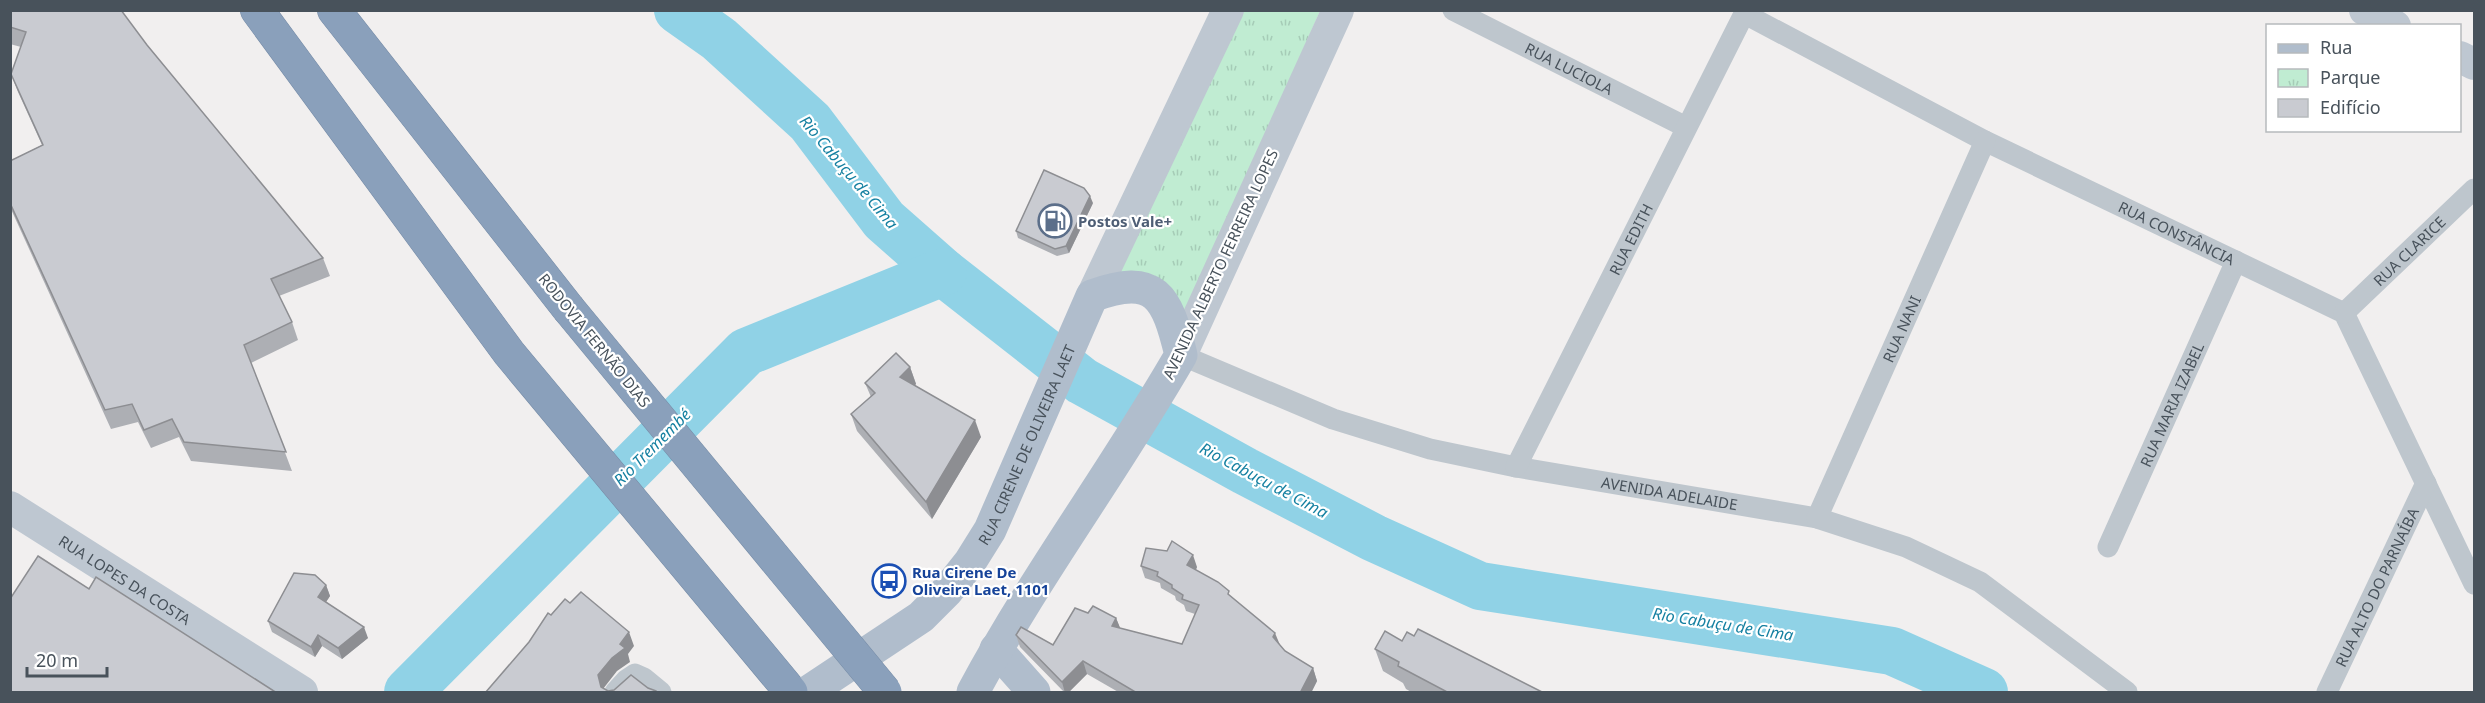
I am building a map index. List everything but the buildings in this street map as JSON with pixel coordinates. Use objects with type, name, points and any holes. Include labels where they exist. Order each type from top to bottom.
[{"type":"highway","points":[[257,10],[508,353],[791,693]]},
{"type":"highway","name":"RODOVIA FERNÃO DIAS","points":[[334,10],[568,308],[885,693]]},
{"type":"main road","points":[[1087,308],[1227,10]]},
{"type":"main road","name":"AVENIDA ALBERTO FERREIRA LOPES","points":[[973,693],[996,649],[1176,364],[1338,10]]},
{"type":"main road","points":[[2365,10],[2391,24]]},
{"type":"main road","points":[[2461,57],[2475,64]]},
{"type":"main road","points":[[1087,308],[1113,288],[1133,285],[1147,289],[1159,297],[1171,315],[1176,364]]},
{"type":"main road","name":"RUA CIRENE DE OLIVEIRA LAET","points":[[808,693],[921,617],[947,591],[990,530],[1087,308]]},
{"type":"main road","name":"RUA LOPES DA COSTA","points":[[10,507],[302,693]]},
{"type":"main road","points":[[996,649],[1034,693]]},
{"type":"street","name":"RUA LUCIOLA","points":[[1453,10],[1686,127]]},
{"type":"street","name":"RUA EDITH","points":[[1516,467],[1745,12]]},
{"type":"street","name":"RUA CONSTÂNCIA","points":[[1745,12],[1985,141],[2344,313]]},
{"type":"street","name":"RUA NANI","points":[[1816,518],[1985,141]]},
{"type":"street","name":"RUA CLARICE","points":[[2344,313],[2475,189]]},
{"type":"street","name":"RUA MARIA IZABEL","points":[[2108,547],[2236,261]]},
{"type":"street","points":[[2344,313],[2475,584]]},
{"type":"street","name":"AVENIDA ADELAIDE","points":[[1176,364],[1333,419],[1430,449],[1516,467],[1816,518],[1906,547],[1980,582],[2127,693]]},
{"type":"street","name":"RUA ALTO DO PARNAÍBA","points":[[2327,693],[2426,483]]},
{"type":"street","points":[[615,693],[626,680],[635,674],[644,678],[661,693]]},
{"type":"green space","points":[[1236,11],[1320,11],[1186,315],[1116,273]]},
{"type":"waterway","name":"Rio Cabuçu de Cima","points":[[678,10],[719,39],[810,122],[884,220],[943,272],[1082,381],[1245,471],[1374,538],[1480,586],[1892,651],[1984,692]]},
{"type":"waterway","name":"Rio Tremembé","points":[[408,692],[746,352],[943,272]]},
{"type":"place","name":"Postos Vale+","points":[[1055,221]]},
{"type":"place","name":"Rua Cirene De Oliveira Laet, 1101","points":[[889,581]]}]
